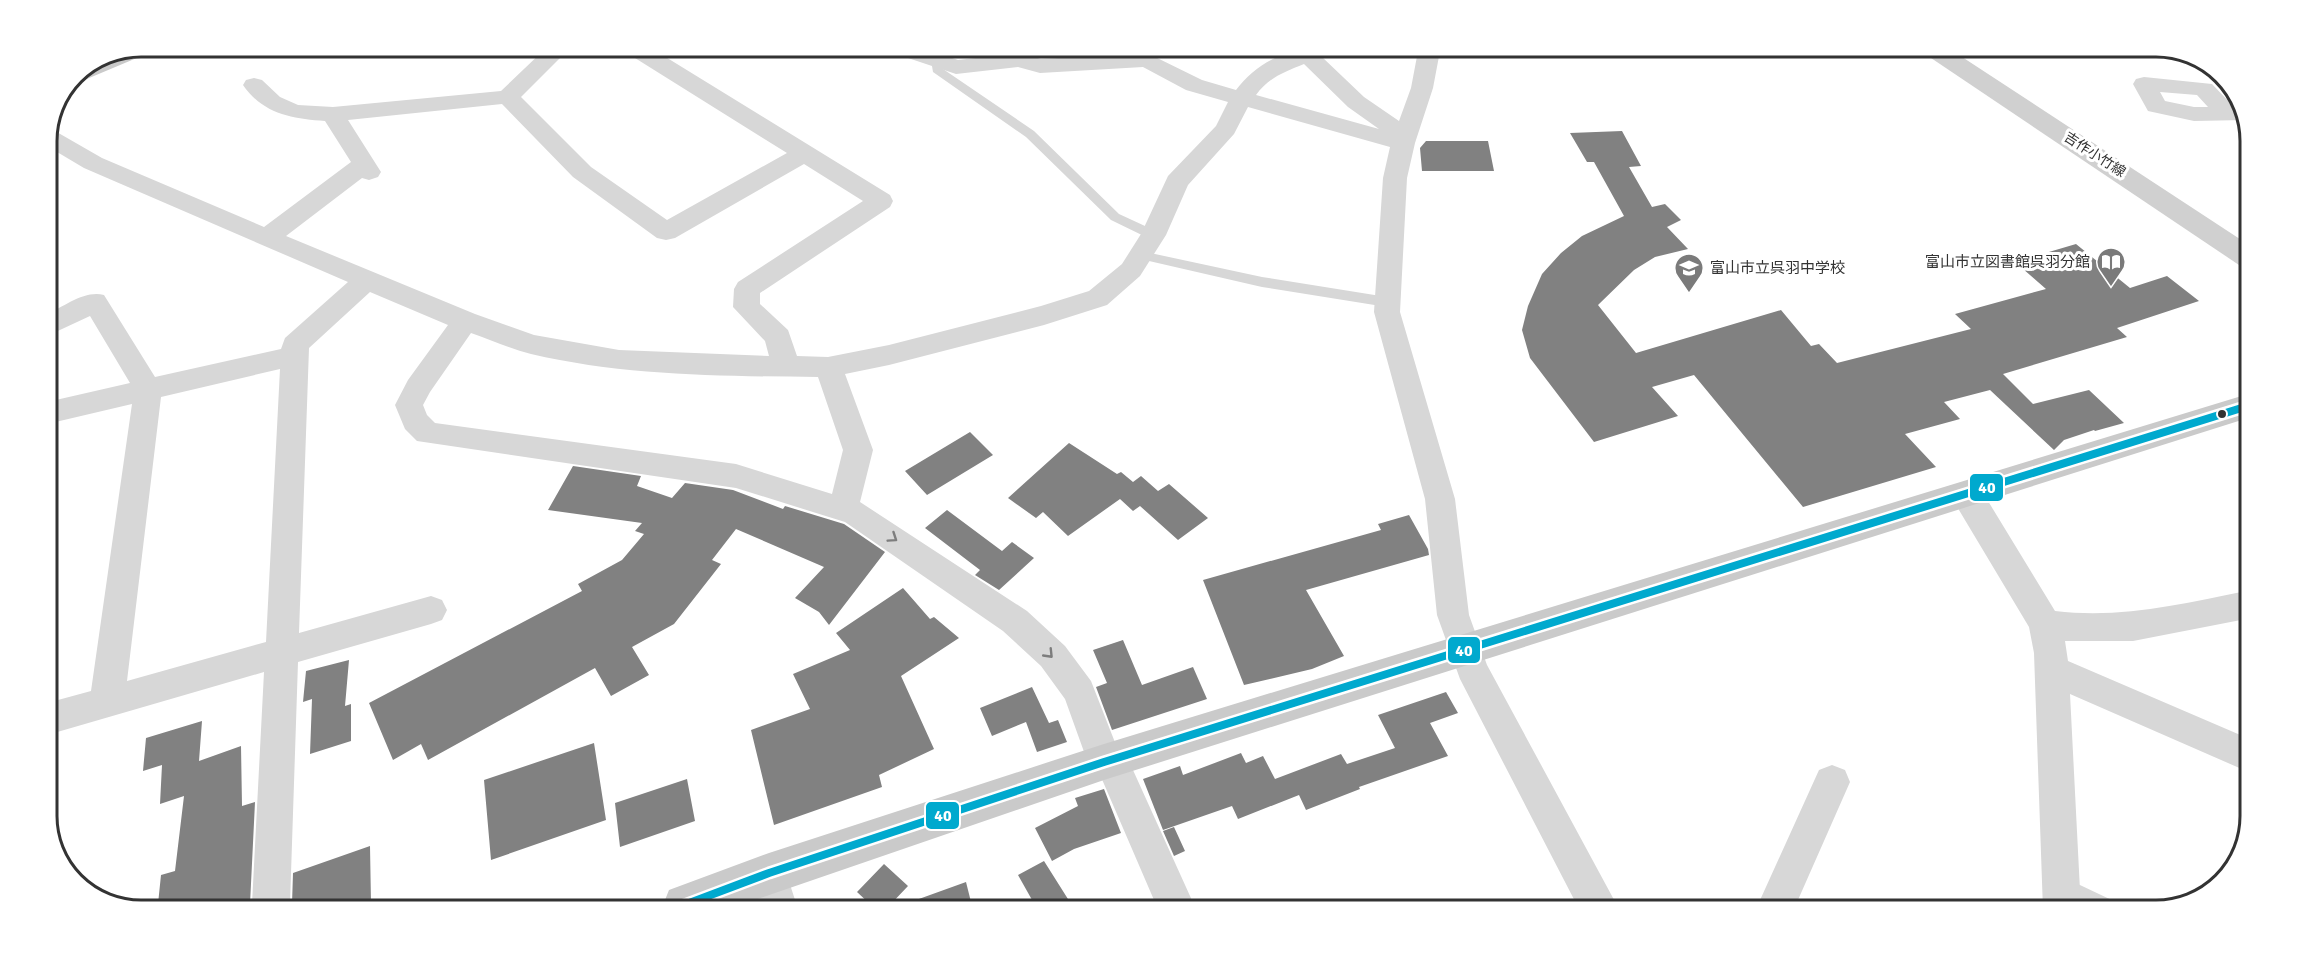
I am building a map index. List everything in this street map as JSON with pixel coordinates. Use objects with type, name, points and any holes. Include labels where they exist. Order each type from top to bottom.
[{"type":"main road","name":"吉作小竹線","points":[[1946,57],[2240,252]]},
{"type":"main road","points":[[714,900],[774,890],[1107,761],[2240,409]]},
{"type":"street","points":[[254,85],[272,102],[294,112],[333,114],[508,98],[550,57]]},
{"type":"street","points":[[650,57],[881,201],[747,289],[746,307],[778,337],[785,365]]},
{"type":"street","points":[[928,57],[957,67],[1006,57]]},
{"type":"street","points":[[1020,57],[1040,66],[1147,60],[1194,85],[1240,100],[1404,139]]},
{"type":"street","points":[[57,142],[93,163],[465,321],[531,344],[619,360],[734,366],[828,367],[889,355],[1044,315],[1098,298],[1131,270],[1147,245],[1177,182],[1226,129],[1240,100],[1255,80],[1271,69],[1302,57]]},
{"type":"street","points":[[1316,57],[1356,102],[1404,139]]},
{"type":"street","points":[[1428,57],[1422,88],[1404,139],[1395,178],[1387,312],[1440,499],[1453,615],[1472,669],[1595,900]]},
{"type":"street","points":[[508,98],[582,172],[666,232],[805,153]]},
{"type":"street","points":[[267,237],[367,168],[333,114]]},
{"type":"street","points":[[271,900],[280,652],[295,345],[368,279]]},
{"type":"street","points":[[57,321],[95,302],[148,389],[107,702]]},
{"type":"street","points":[[465,321],[418,387],[409,405],[415,421],[427,433],[736,476],[843,509],[855,513],[1015,621],[1053,656],[1079,692],[1107,761],[1173,900]]},
{"type":"street","points":[[57,411],[294,356]]},
{"type":"street","points":[[828,367],[858,450],[843,509]]},
{"type":"street","points":[[1965,495],[1977,510],[2045,624],[2052,670],[2061,897]]},
{"type":"street","points":[[2045,624],[2079,628],[2133,627],[2240,606]]},
{"type":"street","points":[[57,716],[431,610]]},
{"type":"street","points":[[2052,670],[2240,752]]},
{"type":"street","points":[[1779,900],[1832,782]]},
{"type":"lane","points":[[937,60],[938,70],[1030,134],[1147,245],[1262,282],[1388,302]]},
{"type":"building","points":[[1622,131],[1641,166],[1629,167],[1652,207],[1665,204],[1681,220],[1667,227],[1688,249],[1655,257],[1634,270],[1598,305],[1636,353],[1781,310],[1811,346],[1819,344],[1837,363],[1971,329],[1955,314],[2046,289],[2015,262],[2076,244],[2130,288],[2167,276],[2199,301],[2117,328],[2127,337],[2003,374],[2033,404],[2089,390],[2124,423],[2064,440],[2054,450],[1990,390],[1944,402],[1960,419],[1905,434],[1936,467],[1803,507],[1694,375],[1652,387],[1678,416],[1594,442],[1530,358],[1522,330],[1528,306],[1542,274],[1561,253],[1582,236],[1624,216],[1594,162],[1587,162],[1570,133]]},
{"type":"building","points":[[1426,141],[1488,141],[1494,171],[1422,171],[1420,148]]},
{"type":"building","points":[[970,432],[993,455],[927,495],[905,471]]},
{"type":"building","points":[[1069,443],[1117,474],[1121,472],[1133,482],[1141,476],[1158,491],[1169,484],[1208,518],[1178,540],[1140,506],[1133,511],[1120,499],[1068,536],[1043,512],[1036,518],[1008,498]]},
{"type":"building","points":[[573,466],[641,476],[637,486],[672,498],[685,483],[733,490],[783,509],[785,506],[844,524],[885,552],[829,625],[819,612],[795,598],[824,567],[736,529],[712,560],[721,564],[674,624],[632,647],[649,675],[611,696],[595,668],[428,760],[421,744],[393,760],[369,703],[582,591],[578,584],[622,560],[644,534],[635,531],[642,523],[548,510]]},
{"type":"building","points":[[947,510],[1002,551],[1012,542],[1034,558],[999,590],[975,575],[980,570],[925,528]]},
{"type":"building","points":[[1409,515],[1429,555],[1306,590],[1344,656],[1312,669],[1244,685],[1203,580],[1381,530],[1378,524]]},
{"type":"building","points":[[903,588],[930,619],[934,617],[959,638],[901,676],[934,749],[879,775],[882,787],[774,825],[751,730],[810,709],[793,674],[850,650],[836,633]]},
{"type":"building","points":[[1123,640],[1142,685],[1193,667],[1207,699],[1112,730],[1096,687],[1107,683],[1093,650]]},
{"type":"building","points":[[349,660],[345,706],[351,704],[351,741],[310,754],[312,699],[303,702],[306,671]]},
{"type":"building","points":[[1032,687],[1049,723],[1058,720],[1067,742],[1037,752],[1026,722],[992,736],[980,708]]},
{"type":"building","points":[[1446,692],[1458,713],[1430,723],[1448,756],[1359,787],[1360,789],[1306,810],[1299,795],[1238,819],[1232,806],[1163,830],[1143,779],[1180,766],[1183,775],[1241,753],[1246,763],[1263,756],[1275,779],[1341,754],[1347,764],[1395,748],[1378,715]]},
{"type":"building","points":[[202,721],[199,761],[241,746],[242,806],[255,802],[250,900],[158,900],[161,875],[175,871],[184,796],[160,804],[162,765],[143,771],[146,738]]},
{"type":"building","points":[[594,743],[606,820],[491,860],[484,780]]},
{"type":"building","points":[[687,779],[695,821],[620,847],[615,803]]},
{"type":"building","points":[[1104,789],[1121,833],[1074,849],[1052,861],[1035,828],[1078,806],[1075,798]]},
{"type":"building","points":[[1174,827],[1185,851],[1174,856],[1163,831]]},
{"type":"building","points":[[370,846],[371,900],[292,900],[293,873]]},
{"type":"building","points":[[1044,861],[1069,900],[1032,900],[1018,875]]},
{"type":"building","points":[[884,864],[908,886],[895,900],[866,900],[857,892]]},
{"type":"building","points":[[966,882],[970,900],[916,900]]},
{"type":"transit line","name":"40","points":[[697,900],[769,873],[1104,762],[2240,408]]},
{"type":"place","name":"富山市立図書館呉羽分館","points":[[2111,288]]},
{"type":"place","name":"富山市立呉羽中学校","points":[[1689,294]]}]
